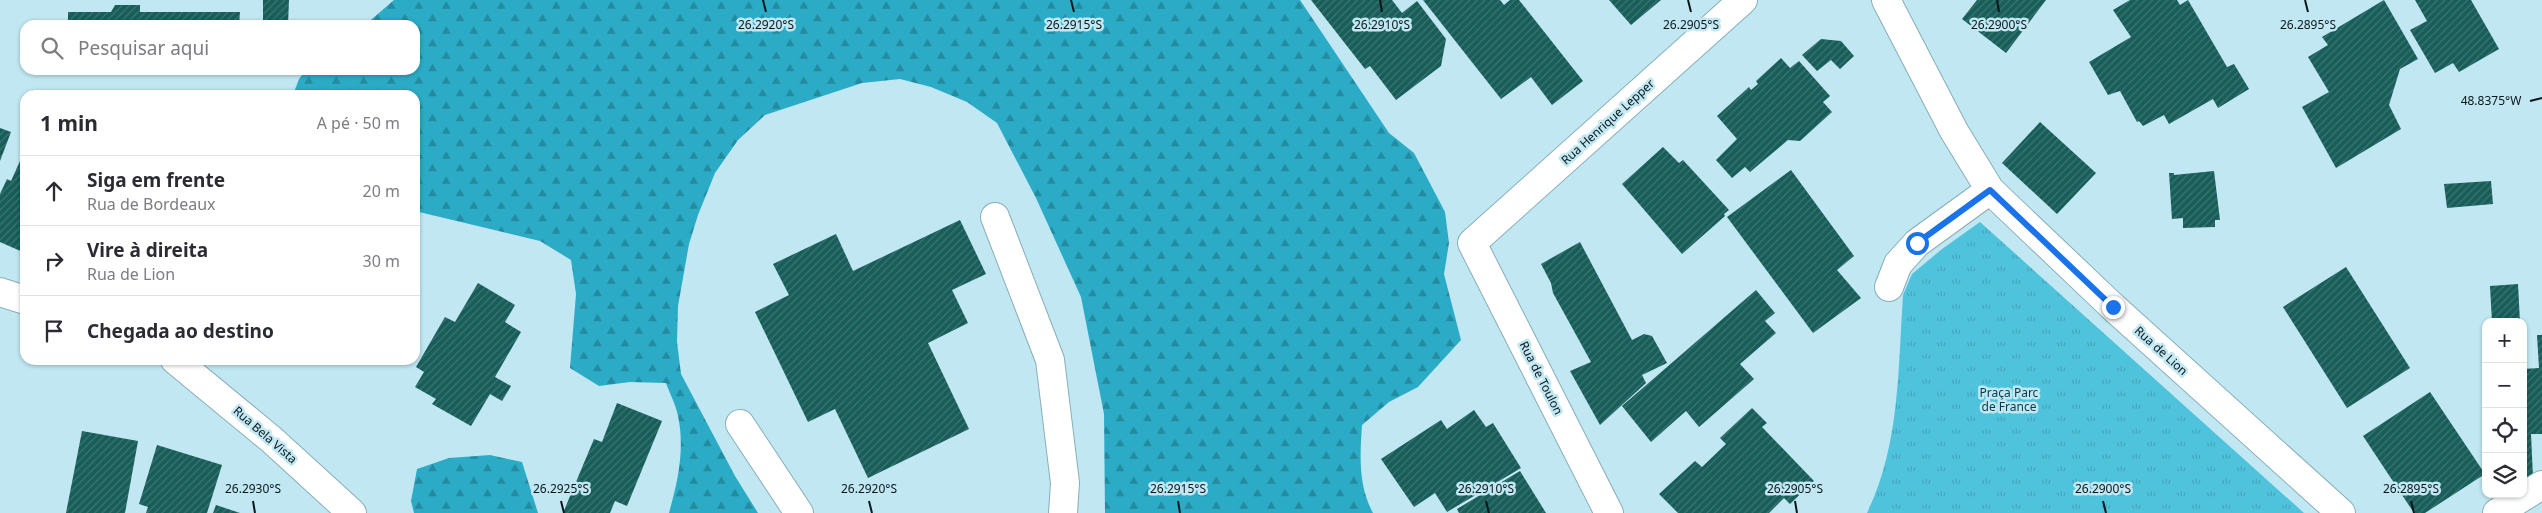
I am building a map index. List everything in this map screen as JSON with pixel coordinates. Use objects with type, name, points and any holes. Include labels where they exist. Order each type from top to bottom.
[{"type":"street","name":"Rua Henrique Lepper","points":[[1472,244],[1743,0]]},
{"type":"street","name":"Rua de Lion","points":[[1886,0],[1954,131],[1990,190],[2113,307],[2341,513]]},
{"type":"street","points":[[1889,287],[1898,264],[1917,243],[1990,190]]},
{"type":"street","points":[[995,217],[1050,360],[1065,484],[1063,513]]},
{"type":"street","name":"Rua de Toulon","points":[[1472,244],[1609,513]]},
{"type":"street","points":[[0,292],[20,298]]},
{"type":"street","name":"Rua Bela Vista","points":[[181,365],[272,440],[352,513]]},
{"type":"street","points":[[740,424],[799,513]]},
{"type":"street","points":[[2496,513],[2542,485]]},
{"type":"green space","points":[[394,0],[1300,0],[1389,133],[1414,153],[1445,212],[1449,243],[1444,274],[1461,340],[1418,387],[1389,402],[1362,425],[1362,481],[1373,513],[1105,513],[1104,414],[1081,297],[1036,198],[997,123],[967,102],[931,87],[900,79],[862,83],[765,115],[738,140],[715,173],[698,215],[689,244],[678,306],[677,342],[681,374],[735,476],[758,513],[669,513],[678,477],[681,441],[677,412],[666,383],[630,382],[599,386],[570,368],[576,294],[571,260],[540,241],[420,212],[420,90],[295,90],[302,75],[420,75],[420,20],[371,20]]},
{"type":"green space","name":"Praça Parc de France","points":[[1980,222],[2304,513],[1867,513],[1878,487],[1892,434],[1896,406],[1903,295],[1912,274],[1942,249]]},
{"type":"green space","points":[[490,455],[522,462],[538,513],[414,513],[411,501],[417,469],[449,458]]},
{"type":"building","points":[[263,0],[289,0],[288,20],[263,20]]},
{"type":"building","points":[[1311,0],[1392,0],[1402,13],[1417,1],[1446,39],[1441,66],[1396,100],[1370,66],[1365,69]]},
{"type":"building","points":[[1423,0],[1500,0],[1504,5],[1510,0],[1519,0],[1583,81],[1552,105],[1531,77],[1501,99]]},
{"type":"building","points":[[1609,0],[1661,0],[1631,25]]},
{"type":"building","points":[[1977,0],[2046,0],[2006,53],[1962,19]]},
{"type":"building","points":[[2130,0],[2177,0],[2180,5],[2188,0],[2227,67],[2234,64],[2249,89],[2218,108],[2213,99],[2169,124],[2164,115],[2143,126],[2139,121],[2137,122],[2120,91],[2108,95],[2089,62],[2131,37],[2113,10]]},
{"type":"building","points":[[2384,0],[2418,59],[2400,69],[2389,105],[2401,129],[2336,168],[2302,107],[2329,92],[2308,57],[2328,45],[2322,37]]},
{"type":"building","points":[[2415,0],[2471,0],[2499,49],[2459,72],[2453,63],[2435,73],[2410,30],[2427,21]]},
{"type":"building","points":[[115,5],[140,5],[140,12],[240,12],[239,20],[68,20],[68,12],[111,12]]},
{"type":"building","points":[[1821,39],[1841,41],[1854,56],[1840,69],[1831,60],[1817,71],[1802,55]]},
{"type":"building","points":[[1781,58],[1790,68],[1799,61],[1830,96],[1823,102],[1832,112],[1800,141],[1788,140],[1750,172],[1745,167],[1732,178],[1716,160],[1737,139],[1717,116],[1749,87],[1751,90],[1758,84],[1756,81]]},
{"type":"building","points":[[2040,122],[2096,173],[2057,214],[2002,163]]},
{"type":"building","points":[[0,128],[11,132],[0,161]]},
{"type":"building","points":[[1663,147],[1679,163],[1683,160],[1729,210],[1724,214],[1725,216],[1682,254],[1622,184]]},
{"type":"building","points":[[20,161],[20,251],[0,242],[0,194],[7,179],[11,181]]},
{"type":"building","points":[[1791,170],[1854,256],[1837,270],[1861,298],[1813,333],[1727,217]]},
{"type":"building","points":[[2214,171],[2220,220],[2215,220],[2215,227],[2183,228],[2183,218],[2172,219],[2169,173],[2174,173],[2174,175]]},
{"type":"building","points":[[2491,181],[2493,204],[2447,208],[2444,184]]},
{"type":"building","points":[[960,220],[986,274],[952,290],[968,323],[928,343],[969,429],[868,478],[835,409],[808,422],[755,312],[789,295],[773,264],[836,234],[853,271]]},
{"type":"building","points":[[1580,242],[1632,340],[1644,334],[1652,336],[1667,363],[1642,375],[1646,383],[1600,425],[1570,371],[1591,362],[1553,293],[1551,283],[1541,264]]},
{"type":"building","points":[[2346,267],[2410,368],[2347,408],[2283,307]]},
{"type":"building","points":[[478,283],[515,305],[505,322],[521,332],[495,377],[511,386],[502,401],[490,394],[471,426],[432,404],[436,399],[415,387],[424,372],[416,367],[420,365],[420,360],[445,317],[455,322]]},
{"type":"building","points":[[2518,284],[2520,318],[2492,318],[2490,286]]},
{"type":"building","points":[[1756,290],[1775,313],[1765,321],[1776,333],[1740,364],[1754,379],[1699,427],[1686,411],[1651,442],[1622,406]]},
{"type":"building","points":[[2537,335],[2542,335],[2542,434],[2531,434],[2533,477],[2527,478],[2527,369],[2539,368]]},
{"type":"building","points":[[2430,392],[2482,470],[2482,476],[2425,513],[2414,513],[2363,436]]},
{"type":"building","points":[[617,403],[662,421],[627,506],[615,501],[610,513],[563,513],[594,439],[602,442]]},
{"type":"building","points":[[1752,408],[1767,423],[1762,427],[1814,481],[1790,504],[1784,498],[1769,513],[1678,513],[1659,494],[1695,461],[1702,467],[1726,444],[1720,438]]},
{"type":"building","points":[[1474,410],[1486,427],[1493,423],[1521,468],[1447,512],[1435,493],[1414,507],[1381,459],[1441,420],[1447,429]]},
{"type":"building","points":[[82,431],[138,441],[125,513],[66,513]]},
{"type":"building","points":[[157,445],[222,465],[207,513],[146,513],[148,507],[139,504]]},
{"type":"building","points":[[1520,471],[1546,513],[1459,513],[1457,509]]},
{"type":"building","points":[[216,505],[240,513],[213,513]]},
{"type":"route","points":[[1917,243],[1990,190],[2113,307]]}]
